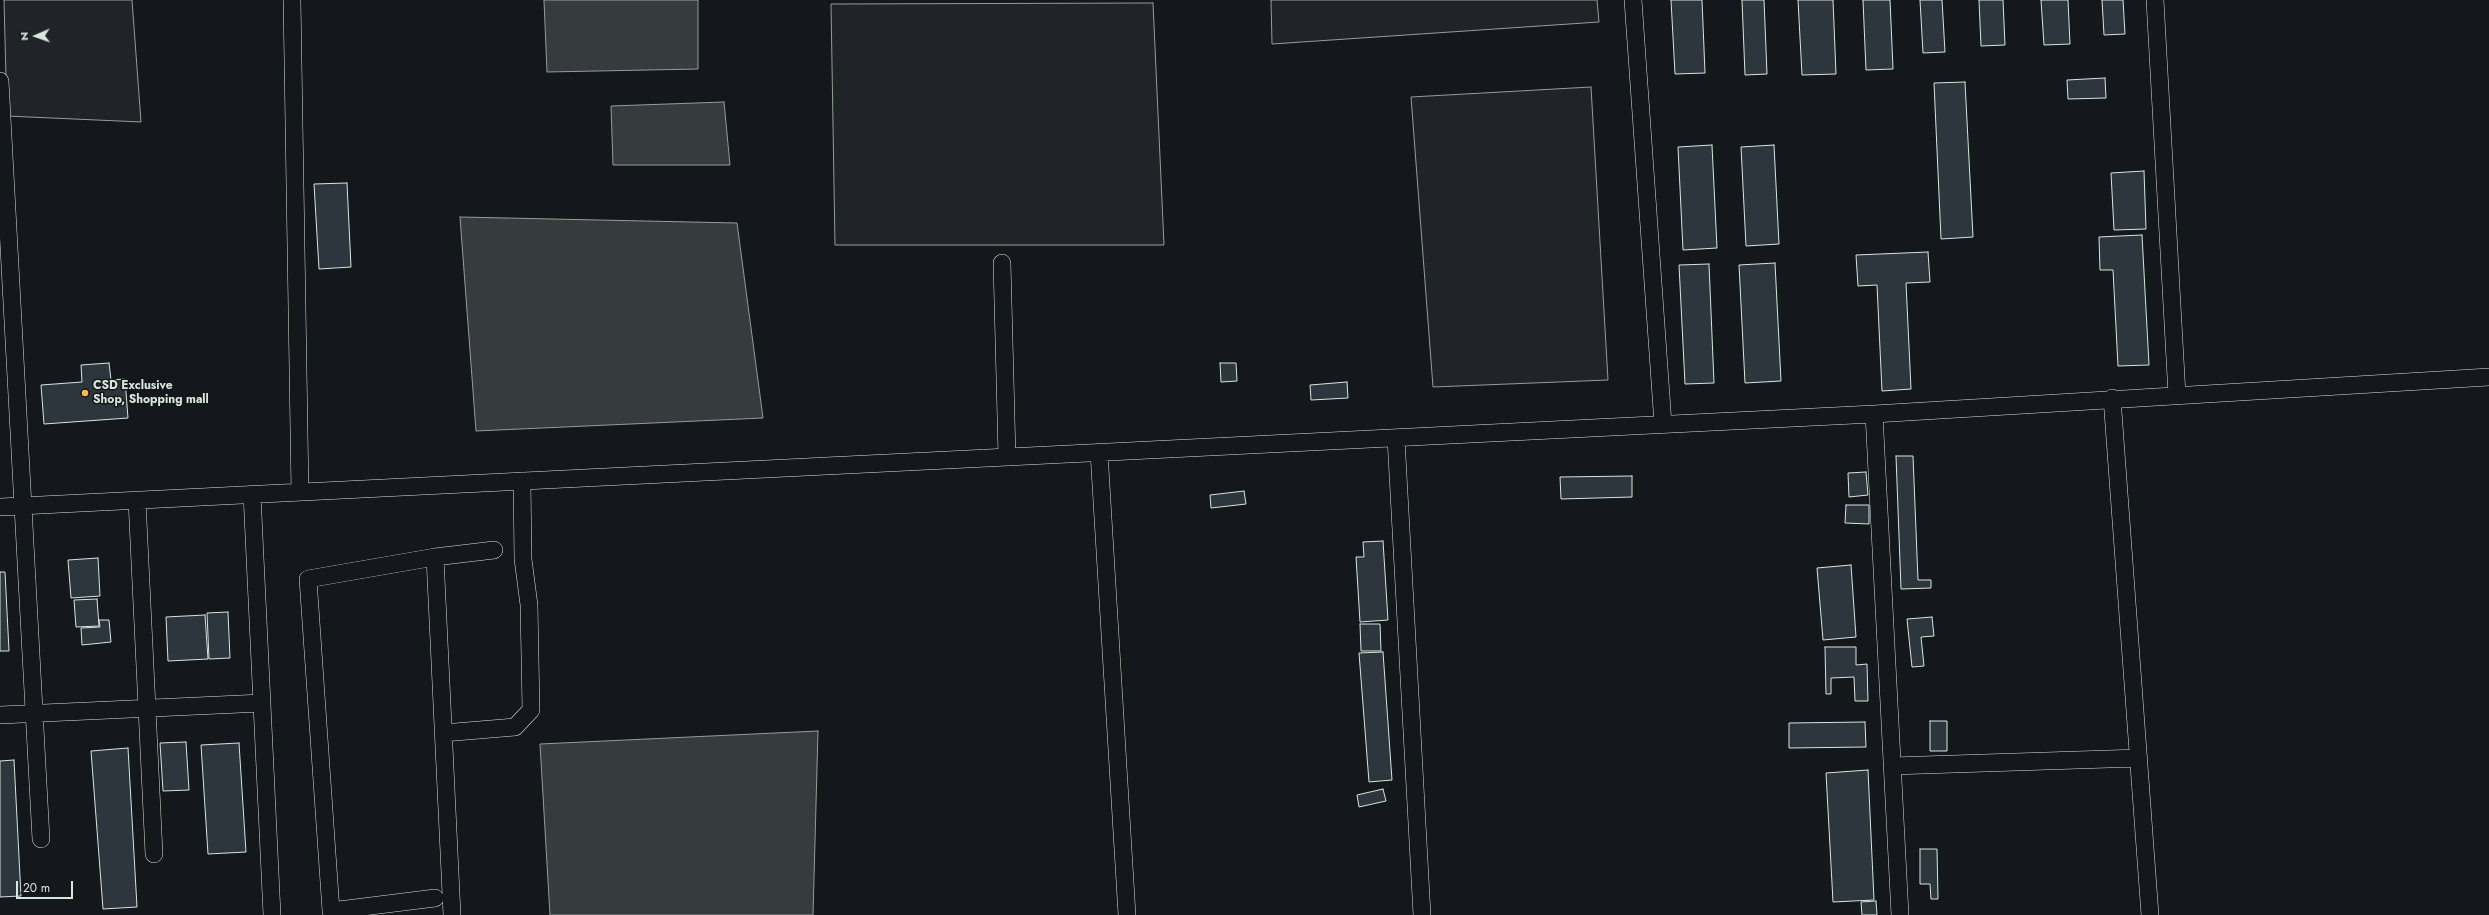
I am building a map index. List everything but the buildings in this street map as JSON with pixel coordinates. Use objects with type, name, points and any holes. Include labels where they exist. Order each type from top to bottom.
[{"type":"street","points":[[292,0],[300,492]]},
{"type":"street","points":[[1633,0],[1663,424]]},
{"type":"street","points":[[2155,0],[2177,395]]},
{"type":"street","points":[[0,81],[21,506],[41,839]]},
{"type":"street","points":[[1002,263],[1007,456]]},
{"type":"street","points":[[0,507],[1874,414],[2112,398],[2489,377]]},
{"type":"street","points":[[2112,398],[2150,915]]},
{"type":"street","points":[[1874,414],[1900,915]]},
{"type":"street","points":[[1396,438],[1422,915]]},
{"type":"street","points":[[1099,452],[1127,915]]},
{"type":"street","points":[[443,733],[515,727],[531,710],[529,606],[523,559],[522,481]]},
{"type":"street","points":[[252,494],[272,915]]},
{"type":"street","points":[[137,500],[154,854]]},
{"type":"street","points":[[435,898],[331,911],[308,579],[435,556],[494,550]]},
{"type":"street","points":[[435,556],[452,915]]},
{"type":"street","points":[[0,715],[147,707],[262,703]]},
{"type":"street","points":[[1892,766],[2139,758]]},
{"type":"shaded area","points":[[4,0],[132,0],[141,122],[7,116]]},
{"type":"shaded area","points":[[544,0],[698,0],[698,69],[547,72]]},
{"type":"shaded area","points":[[1271,0],[1597,0],[1599,22],[1272,44]]},
{"type":"shaded area","points":[[1153,3],[1164,245],[835,245],[831,4]]},
{"type":"shaded area","points":[[1591,87],[1608,380],[1433,387],[1411,97]]},
{"type":"shaded area","points":[[724,102],[730,165],[613,165],[611,106]]},
{"type":"shaded area","points":[[460,217],[737,223],[763,418],[476,431]]},
{"type":"shaded area","points":[[818,731],[813,915],[550,915],[540,744]]},
{"type":"place","name":"CSD Exclusive Shop, Shopping mall","points":[[85,393]]}]
